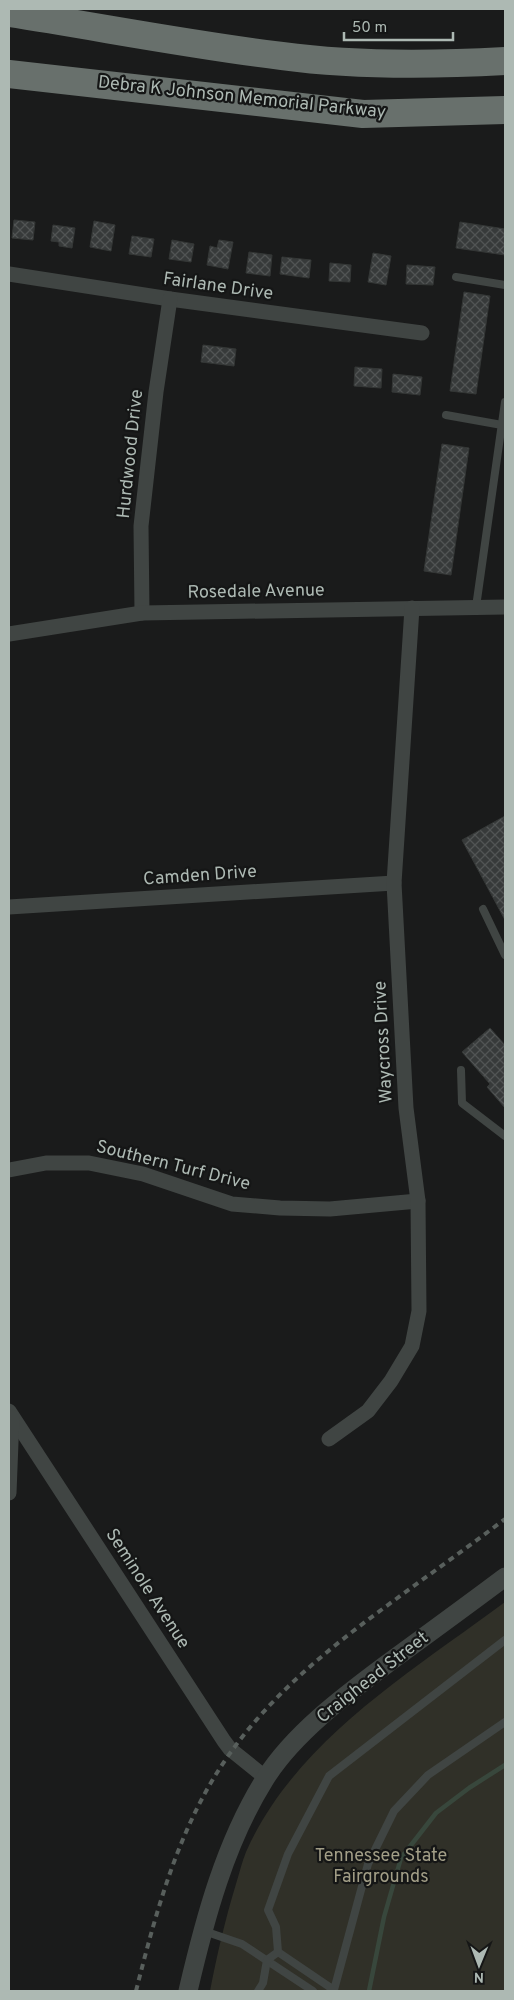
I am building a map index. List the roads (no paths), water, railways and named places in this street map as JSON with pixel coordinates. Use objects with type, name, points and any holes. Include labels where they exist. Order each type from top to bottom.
[{"type":"highway","points":[[9,13],[283,56],[345,61],[505,61]]},
{"type":"highway","name":"Debra K Johnson Memorial Parkway","points":[[9,74],[363,114],[505,110]]},
{"type":"street","name":"Fairlane Drive","points":[[9,274],[170,299],[422,333]]},
{"type":"street","name":"Hurdwood Drive","points":[[142,613],[141,526],[156,392],[170,299]]},
{"type":"street","name":"Rosedale Avenue","points":[[9,634],[142,613],[505,607]]},
{"type":"street","name":"Waycross Drive","points":[[329,1439],[368,1411],[391,1382],[412,1346],[419,1311],[418,1201],[406,1108],[394,883],[412,608]]},
{"type":"street","name":"Camden Drive","points":[[9,907],[394,883]]},
{"type":"street","name":"Southern Turf Drive","points":[[9,1170],[46,1163],[89,1163],[143,1174],[232,1204],[280,1208],[330,1209],[418,1201]]},
{"type":"street","points":[[9,1493],[10,1414]]},
{"type":"street","name":"Seminole Avenue","points":[[10,1414],[224,1741],[230,1749],[266,1778]]},
{"type":"street","name":"Craighead Street","points":[[188,1991],[202,1931],[234,1835],[266,1778],[290,1747],[346,1695],[505,1577]]},
{"type":"lane","points":[[456,277],[505,285]]},
{"type":"lane","points":[[476,607],[505,402]]},
{"type":"lane","points":[[446,415],[502,425]]},
{"type":"lane","points":[[483,909],[505,955]]},
{"type":"lane","points":[[461,1070],[462,1103],[505,1136]]},
{"type":"lane","points":[[278,1952],[276,1927],[268,1910],[288,1854],[329,1776],[505,1640]]},
{"type":"lane","points":[[278,1952],[334,1990],[368,1864],[394,1811],[428,1775],[505,1722]]},
{"type":"lane","points":[[202,1931],[242,1944],[313,1991]]},
{"type":"lane","points":[[258,1991],[263,1982],[267,1960],[278,1952]]},
{"type":"waterway","points":[[369,1991],[384,1917],[401,1858],[436,1813],[469,1788],[505,1765]]},
{"type":"railway","points":[[136,1991],[156,1916],[172,1866],[192,1818],[222,1765],[242,1738],[263,1712],[287,1688],[338,1643],[505,1519]]},
{"type":"park label","name":"Tennessee State Fairgrounds","points":[[381,1866]]}]
